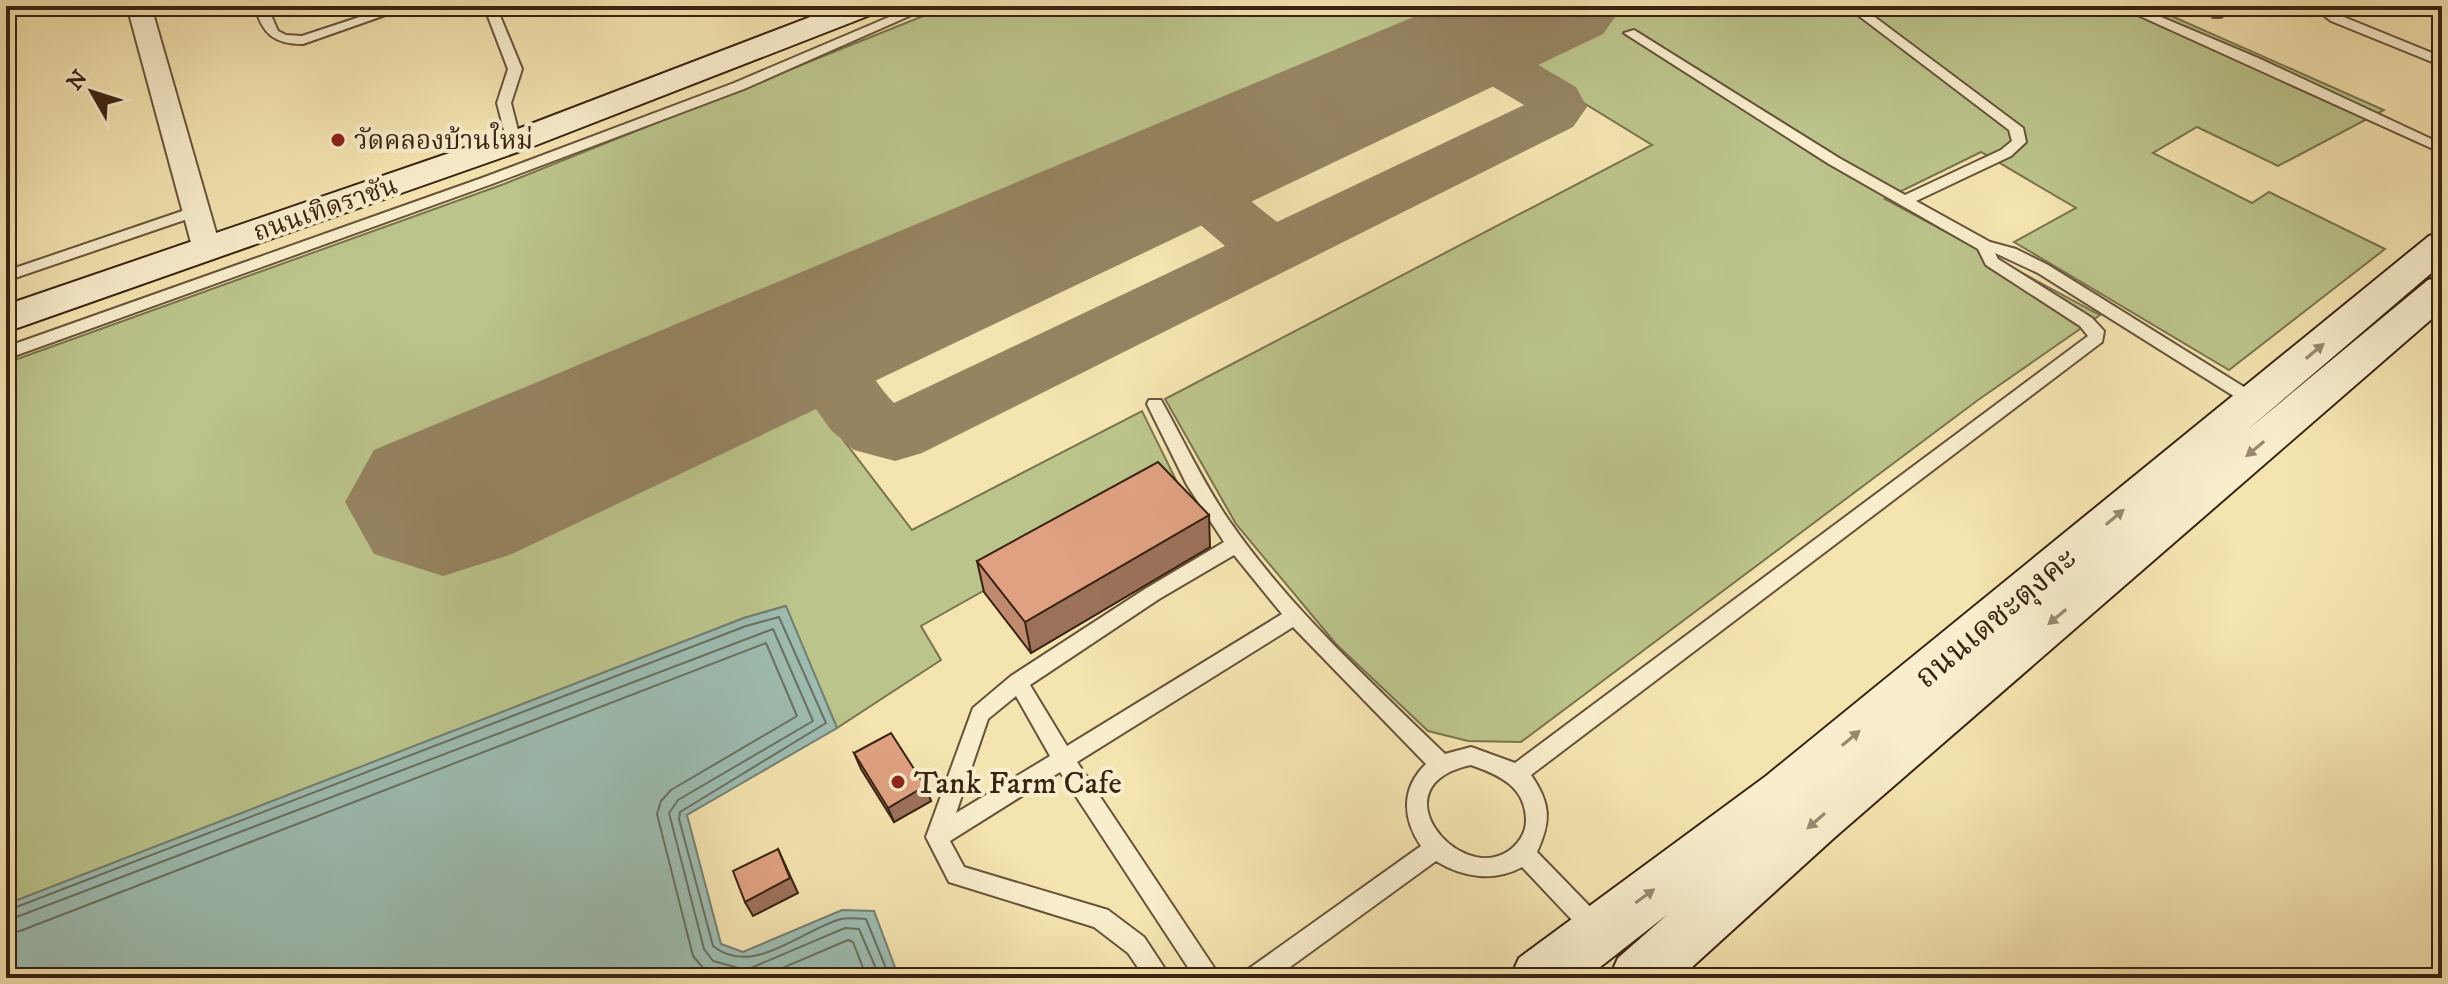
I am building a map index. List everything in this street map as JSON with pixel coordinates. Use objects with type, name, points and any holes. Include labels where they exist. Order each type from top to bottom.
[{"type":"street","points":[[139,6],[207,250]]},
{"type":"street","name":"ถนนเทิดราชัน","points":[[6,319],[514,142],[867,6]]},
{"type":"street","name":"ถนนเดชะตุงคะ","points":[[1539,978],[1785,793],[2442,244]]},
{"type":"street","name":"ถนนเดชะตุงคะ","points":[[1638,978],[1816,820],[2442,289]]},
{"type":"lane","points":[[261,6],[271,32],[277,39],[285,41],[303,40],[405,6]]},
{"type":"lane","points":[[490,6],[515,69],[504,103],[514,142]]},
{"type":"lane","points":[[6,353],[460,191],[739,86],[926,6]]},
{"type":"lane","points":[[1852,6],[2016,128],[2019,142],[2006,153],[1904,201]]},
{"type":"lane","points":[[2124,6],[2253,61],[2442,149]]},
{"type":"lane","points":[[2217,14],[2230,6]]},
{"type":"lane","points":[[2318,6],[2335,18],[2442,62]]},
{"type":"lane","points":[[1630,33],[1834,161],[1985,246],[2011,252],[2043,269],[2254,401]]},
{"type":"lane","points":[[6,276],[197,211]]},
{"type":"lane","points":[[1517,774],[2096,338],[2096,331],[2086,322],[1991,262],[1985,246]]},
{"type":"lane","points":[[1155,404],[1200,491],[1294,616],[1441,764]]},
{"type":"lane","points":[[1159,978],[1136,945],[1100,918],[957,875],[937,837],[980,714],[1018,682],[1152,594],[1238,543]]},
{"type":"lane","points":[[937,837],[1294,616]]},
{"type":"lane","points":[[1018,682],[1064,760],[1209,978]]},
{"type":"lane","points":[[1471,756],[1504,765],[1517,774],[1530,788],[1537,805],[1539,822],[1534,839],[1524,853],[1509,863],[1491,867],[1461,863],[1436,848],[1423,831],[1417,812],[1418,793],[1426,776],[1441,764],[1471,756]]},
{"type":"lane","points":[[1255,978],[1436,848]]},
{"type":"lane","points":[[1524,853],[1598,932]]},
{"type":"green space","points":[[948,6],[1494,6],[406,479],[435,545],[797,379],[912,530],[1142,411],[1177,482],[921,626],[941,660],[837,728],[785,606],[744,618],[6,905],[6,363],[504,184]]},
{"type":"green space","points":[[1615,6],[2149,6],[2384,110],[2278,166],[2197,127],[2153,153],[2252,203],[2269,192],[2385,249],[2229,370],[2014,242],[2076,208],[1981,152],[1885,199],[2100,315],[1978,400],[1521,742],[1468,741],[1428,731],[1336,644],[1236,524],[1165,399],[1652,145],[1507,56]]},
{"type":"water","points":[[786,606],[837,728],[687,815],[721,944],[743,952],[842,910],[874,911],[899,978],[6,978],[7,904],[744,618]]},
{"type":"building","points":[[1158,462],[1209,515],[1025,622],[977,561]]},
{"type":"building","points":[[891,733],[925,786],[888,808],[854,753]]},
{"type":"building","points":[[778,849],[790,878],[745,902],[733,871]]},
{"type":"taxiway","points":[[783,352],[808,355],[820,362],[868,423],[880,431],[895,434],[1552,114],[1558,107],[1555,99],[1483,57],[1480,53],[1482,39]]},
{"type":"taxiway","points":[[1163,182],[1192,185],[1256,238],[1285,244]]},
{"type":"runway","points":[[443,502],[1556,6]]},
{"type":"place","name":"วัดคลองบ้านใหม่","points":[[338,140]]},
{"type":"place","name":"Tank Farm Cafe","points":[[898,782]]}]
